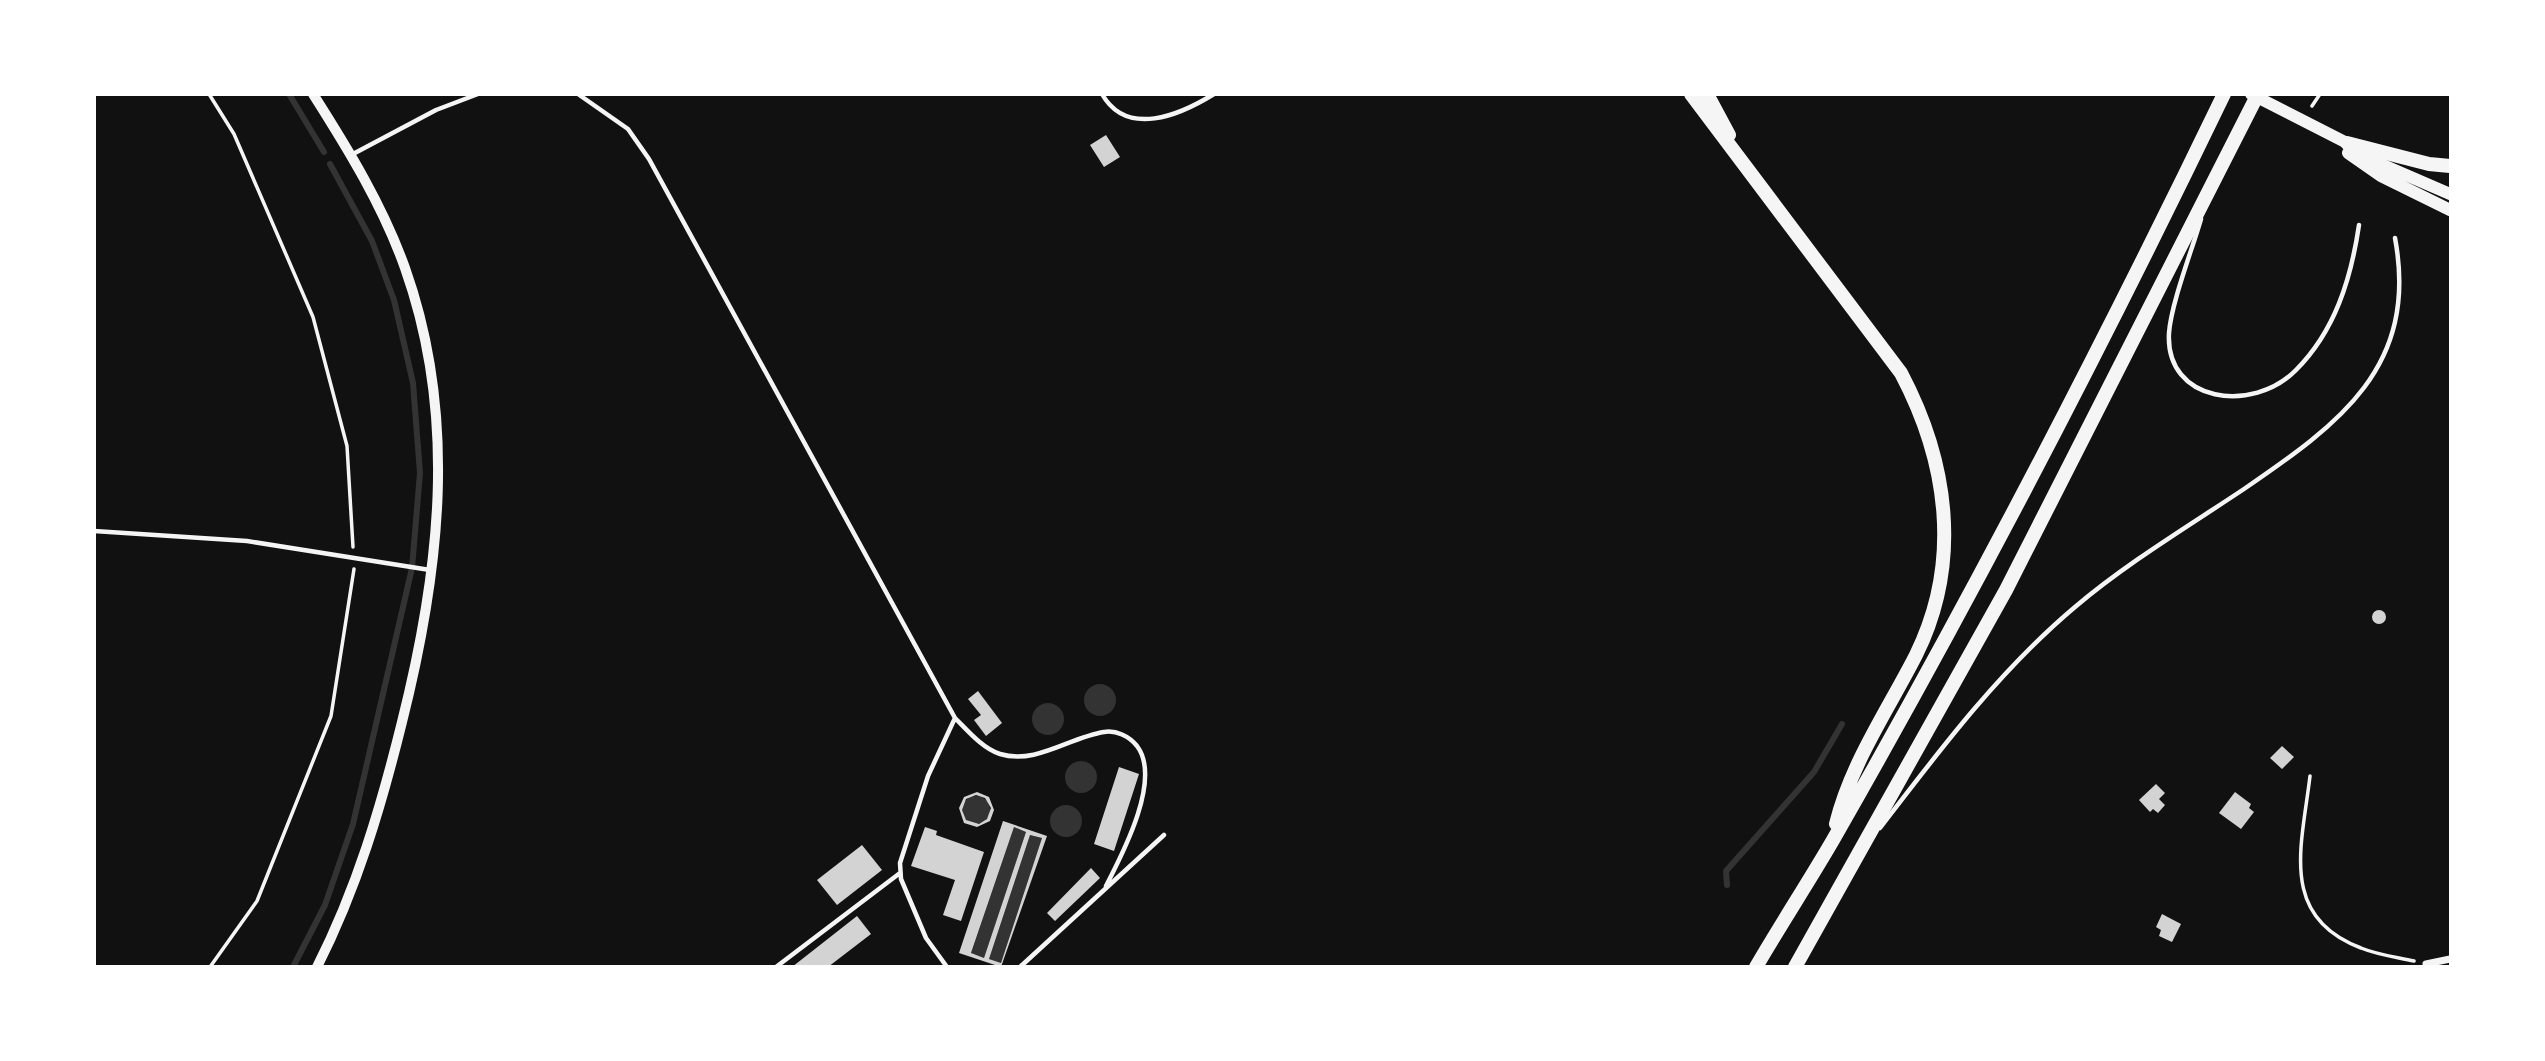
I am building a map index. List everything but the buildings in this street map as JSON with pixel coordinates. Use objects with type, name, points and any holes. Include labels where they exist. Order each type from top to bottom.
[{"type":"highway","points":[[1691,94],[1901,373],[1926,424],[1941,476],[1944,544],[1935,606],[1917,653],[1845,791],[1832,842]]},
{"type":"highway","points":[[1707,94],[1743,164]]},
{"type":"highway","points":[[1756,967],[1832,842],[2037,464],[2224,94]]},
{"type":"highway","points":[[1795,967],[1860,854],[2038,528],[2258,94]]},
{"type":"highway","points":[[2347,143],[2429,164],[2451,166]]},
{"type":"main road","points":[[2251,94],[2347,143],[2383,166],[2451,194]]},
{"type":"main road","points":[[2304,123],[2381,176],[2451,210]]},
{"type":"street","points":[[313,94],[352,155],[405,268],[429,358],[440,454],[439,509],[419,651],[383,798],[352,893],[317,967]]},
{"type":"street","points":[[2426,964],[2451,959]]},
{"type":"lane","points":[[352,155],[436,110],[478,94]]},
{"type":"lane","points":[[578,94],[628,129],[649,159],[955,718],[977,740],[1000,754],[1048,752],[1081,737],[1108,731],[1130,738],[1142,753],[1146,768],[1129,840],[1106,886]]},
{"type":"lane","points":[[1102,94],[1114,111],[1137,119],[1179,114],[1214,94]]},
{"type":"lane","points":[[2207,198],[2169,333],[2173,354],[2188,379],[2222,396],[2252,396],[2270,390],[2288,378],[2308,358],[2328,327],[2342,297],[2353,265],[2359,225]]},
{"type":"lane","points":[[1860,854],[1932,760],[2054,625],[2125,569],[2302,449],[2352,405],[2375,376],[2395,324],[2400,276],[2395,238]]},
{"type":"lane","points":[[94,531],[247,541],[432,571]]},
{"type":"lane","points":[[947,967],[926,938],[900,863],[928,776],[955,718]]},
{"type":"lane","points":[[1020,967],[1164,835]]},
{"type":"lane","points":[[776,967],[901,872]]},
{"type":"path","points":[[209,94],[234,134],[313,317],[347,446],[354,569],[331,716],[257,901],[210,967]]},
{"type":"path","points":[[2313,107],[2320,94]]},
{"type":"path","points":[[2310,776],[2300,869],[2305,898],[2313,914],[2333,935],[2349,943],[2426,964]]},
{"type":"shaded area","points":[[1100,684],[1111,689],[1116,700],[1111,711],[1100,716],[1089,711],[1084,700],[1089,689]]},
{"type":"shaded area","points":[[1048,703],[1059,708],[1064,719],[1059,730],[1048,735],[1037,730],[1032,719],[1037,708]]},
{"type":"shaded area","points":[[1081,761],[1092,766],[1097,777],[1092,788],[1081,793],[1070,788],[1065,777],[1070,766]]},
{"type":"shaded area","points":[[976,796],[986,800],[990,810],[986,820],[976,824],[966,820],[962,810],[966,800]]},
{"type":"shaded area","points":[[1066,805],[1077,810],[1082,821],[1077,832],[1066,837],[1055,832],[1050,821],[1055,810]]},
{"type":"shaded area","points":[[1014,827],[1026,832],[984,958],[971,954]]},
{"type":"shaded area","points":[[1030,835],[1042,838],[1001,963],[989,959]]},
{"type":"waterway","points":[[289,94],[324,152]]},
{"type":"waterway","points":[[293,967],[325,905],[353,824],[412,568],[420,473],[413,383],[394,300],[372,241],[330,164]]},
{"type":"waterway","points":[[1727,885],[1726,871],[1814,772],[1842,724]]}]
